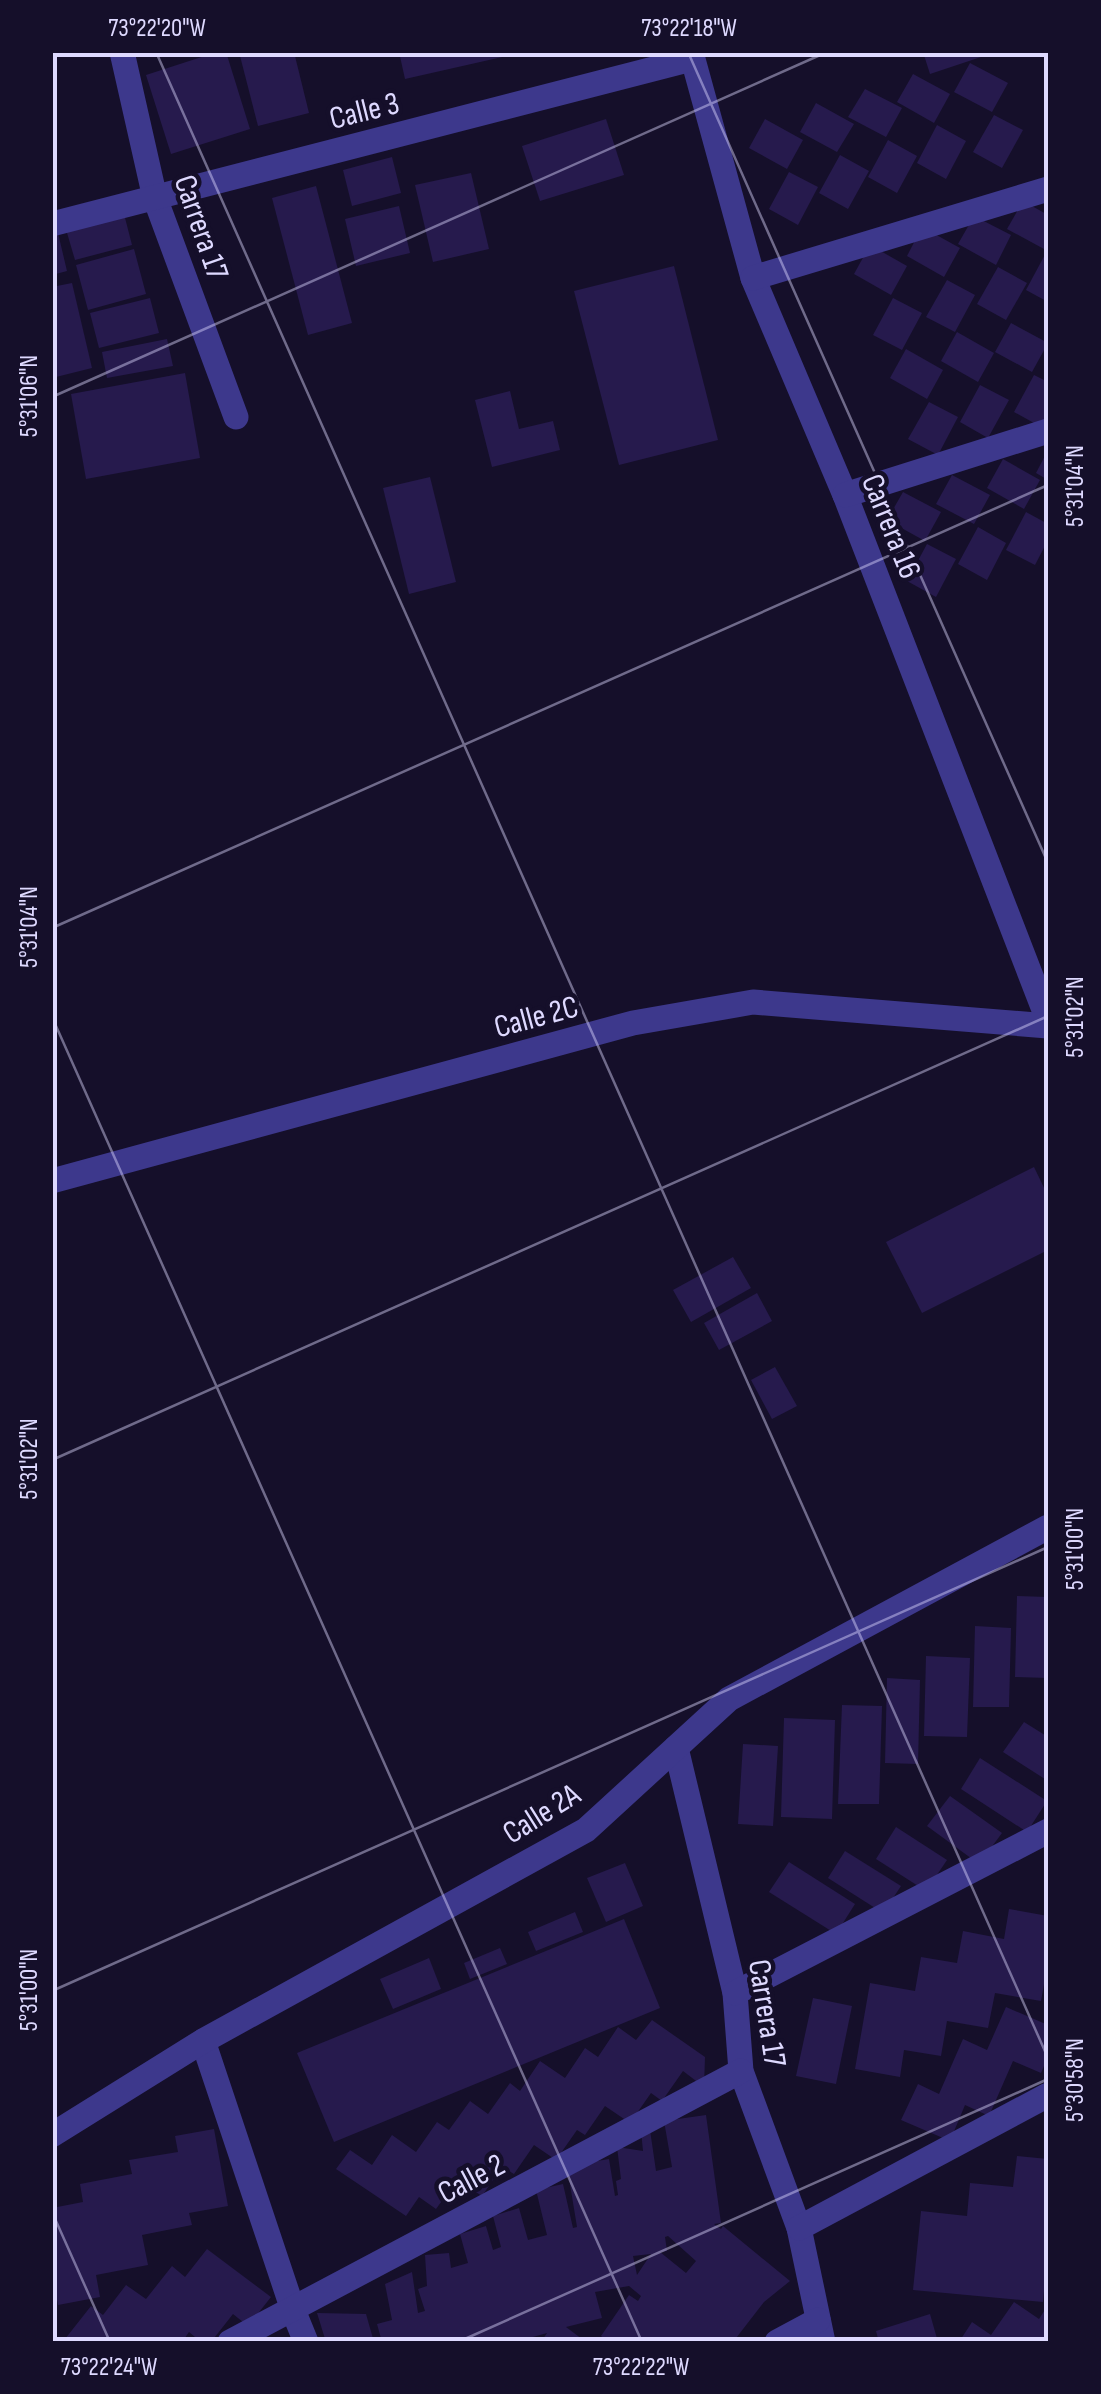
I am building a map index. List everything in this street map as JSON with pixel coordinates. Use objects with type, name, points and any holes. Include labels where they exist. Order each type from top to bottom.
[{"type":"street","name":"Carrera 17","points":[[122,52],[154,198],[236,417]]},
{"type":"street","name":"Calle 3","points":[[52,224],[692,56]]},
{"type":"street","name":"Carrera 16","points":[[692,56],[752,278],[845,495],[1048,1023]]},
{"type":"street","points":[[752,278],[1048,188]]},
{"type":"street","points":[[845,495],[1048,431]]},
{"type":"street","name":"Calle 2C","points":[[52,1181],[633,1024],[753,1002],[1048,1023]]},
{"type":"street","name":"Calle 2A","points":[[52,2135],[203,2041],[586,1830],[729,1699],[1048,1527]]},
{"type":"street","name":"Carrera 17","points":[[676,1748],[736,1994],[741,2071],[799,2228],[820,2331]]},
{"type":"street","points":[[736,1994],[1048,1831]]},
{"type":"street","points":[[203,2041],[306,2342]]},
{"type":"street","name":"Calle 2","points":[[230,2342],[741,2071]]},
{"type":"street","points":[[799,2228],[1048,2095]]},
{"type":"street","points":[[777,2342],[820,2331]]},
{"type":"building","points":[[226,52],[250,129],[171,154],[146,75]]},
{"type":"building","points":[[239,52],[294,52],[309,113],[258,126]]},
{"type":"building","points":[[399,52],[515,52],[515,54],[405,79]]},
{"type":"building","points":[[923,52],[993,52],[993,53],[930,74]]},
{"type":"building","points":[[970,63],[1008,83],[992,112],[954,92]]},
{"type":"building","points":[[913,74],[950,94],[934,123],[897,102]]},
{"type":"building","points":[[865,89],[902,108],[886,137],[848,117]]},
{"type":"building","points":[[816,103],[854,124],[837,152],[800,132]]},
{"type":"building","points":[[994,115],[1023,130],[1002,168],[973,152]]},
{"type":"building","points":[[606,119],[624,175],[540,201],[522,146]]},
{"type":"building","points":[[765,119],[803,140],[787,169],[749,148]]},
{"type":"building","points":[[937,125],[966,141],[946,179],[917,163]]},
{"type":"building","points":[[888,140],[917,156],[897,193],[868,177]]},
{"type":"building","points":[[840,155],[869,171],[848,209],[819,193]]},
{"type":"building","points":[[392,157],[401,193],[352,206],[343,170]]},
{"type":"building","points":[[789,172],[818,187],[798,225],[769,209]]},
{"type":"building","points":[[471,173],[489,249],[433,262],[415,185]]},
{"type":"building","points":[[316,186],[352,323],[308,335],[272,198]]},
{"type":"building","points":[[1023,201],[1048,215],[1048,242],[1044,249],[1007,229]]},
{"type":"building","points":[[399,206],[410,253],[356,266],[345,219]]},
{"type":"building","points":[[123,210],[132,245],[75,260],[65,226]]},
{"type":"building","points":[[974,216],[1011,235],[996,265],[958,244]]},
{"type":"building","points":[[922,227],[960,248],[944,277],[907,256]]},
{"type":"building","points":[[58,233],[67,271],[52,275],[52,235]]},
{"type":"building","points":[[870,245],[907,266],[891,295],[854,274]]},
{"type":"building","points":[[134,249],[146,294],[88,310],[76,265]]},
{"type":"building","points":[[1048,249],[1048,302],[1026,290]]},
{"type":"building","points":[[674,266],[718,440],[619,465],[574,291]]},
{"type":"building","points":[[998,267],[1027,283],[1006,320],[977,304]]},
{"type":"building","points":[[947,280],[975,295],[955,332],[926,317]]},
{"type":"building","points":[[72,283],[92,368],[52,378],[52,287]]},
{"type":"building","points":[[150,298],[159,333],[99,348],[90,313]]},
{"type":"building","points":[[893,298],[922,313],[902,350],[873,335]]},
{"type":"building","points":[[1011,323],[1048,343],[1032,372],[995,352]]},
{"type":"building","points":[[957,332],[994,353],[978,382],[941,361]]},
{"type":"building","points":[[167,339],[173,366],[107,378],[102,352]]},
{"type":"building","points":[[906,349],[943,370],[927,399],[890,378]]},
{"type":"building","points":[[185,373],[200,458],[86,479],[71,394]]},
{"type":"building","points":[[1034,375],[1048,382],[1048,418],[1043,428],[1014,412]]},
{"type":"building","points":[[980,385],[1009,400],[988,438],[960,422]]},
{"type":"building","points":[[510,391],[519,429],[553,421],[560,450],[492,467],[475,400]]},
{"type":"building","points":[[929,402],[958,417],[938,455],[908,439]]},
{"type":"building","points":[[1048,450],[1048,480],[1036,473]]},
{"type":"building","points":[[1003,459],[1040,480],[1024,509],[987,488]]},
{"type":"building","points":[[952,475],[990,495],[974,524],[936,504]]},
{"type":"building","points":[[430,477],[456,582],[409,594],[383,488]]},
{"type":"building","points":[[903,492],[941,512],[925,541],[887,520]]},
{"type":"building","points":[[1026,512],[1048,524],[1048,540],[1035,565],[1006,550]]},
{"type":"building","points":[[978,527],[1006,543],[987,580],[958,564]]},
{"type":"building","points":[[927,544],[956,559],[936,597],[907,581]]},
{"type":"building","points":[[1034,1167],[1048,1196],[1048,1250],[922,1313],[886,1242]]},
{"type":"building","points":[[733,1257],[751,1288],[691,1322],[673,1290]]},
{"type":"building","points":[[757,1293],[772,1321],[719,1350],[704,1323]]},
{"type":"building","points":[[775,1367],[797,1406],[772,1419],[751,1380]]},
{"type":"building","points":[[1017,1596],[1048,1597],[1048,1678],[1015,1677]]},
{"type":"building","points":[[975,1626],[1011,1628],[1009,1707],[973,1707]]},
{"type":"building","points":[[926,1656],[970,1658],[967,1737],[924,1736]]},
{"type":"building","points":[[887,1678],[920,1680],[918,1764],[885,1763]]},
{"type":"building","points":[[842,1705],[882,1706],[879,1804],[838,1804]]},
{"type":"building","points":[[784,1718],[835,1720],[832,1819],[781,1817]]},
{"type":"building","points":[[1024,1722],[1048,1737],[1048,1781],[1003,1752]]},
{"type":"building","points":[[743,1744],[778,1746],[773,1826],[738,1824]]},
{"type":"building","points":[[980,1758],[1047,1801],[1027,1832],[961,1789]]},
{"type":"building","points":[[950,1796],[1002,1833],[979,1864],[927,1826]]},
{"type":"building","points":[[896,1827],[947,1860],[926,1891],[876,1859]]},
{"type":"building","points":[[845,1851],[901,1886],[883,1913],[828,1878]]},
{"type":"building","points":[[789,1862],[855,1904],[836,1934],[769,1892]]},
{"type":"building","points":[[625,1863],[643,1906],[606,1922],[587,1878]]},
{"type":"building","points":[[1009,1909],[1048,1916],[1048,1962],[1041,2001],[995,1993],[988,2028],[947,2021],[941,2056],[904,2050],[900,2077],[855,2069],[870,1983],[915,1991],[921,1957],[957,1963],[963,1931],[1004,1939]]},
{"type":"building","points":[[575,1912],[583,1932],[536,1951],[528,1932]]},
{"type":"building","points":[[624,1919],[660,2008],[334,2142],[297,2053]]},
{"type":"building","points":[[500,1948],[507,1964],[470,1979],[464,1963]]},
{"type":"building","points":[[429,1958],[441,1989],[393,2009],[380,1979]]},
{"type":"building","points":[[813,1998],[852,2006],[836,2084],[796,2076]]},
{"type":"building","points":[[1006,2007],[1048,2025],[1048,2057],[1041,2073],[1013,2061],[989,2116],[965,2105],[950,2141],[901,2120],[918,2084],[939,2094],[963,2039],[987,2050]]},
{"type":"building","points":[[652,2020],[705,2057],[704,2087],[683,2071],[662,2101],[651,2093],[630,2123],[605,2106],[585,2135],[577,2130],[556,2160],[534,2145],[514,2174],[502,2167],[482,2196],[457,2180],[436,2209],[419,2197],[406,2216],[336,2169],[350,2150],[372,2165],[392,2135],[416,2152],[437,2122],[449,2130],[470,2101],[488,2114],[510,2083],[520,2091],[540,2061],[565,2078],[585,2048],[598,2057],[618,2027],[636,2040]]},
{"type":"building","points":[[706,2115],[721,2223],[714,2224],[721,2229],[723,2226],[790,2281],[764,2302],[733,2342],[715,2338],[712,2342],[608,2342],[601,2336],[629,2295],[638,2301],[641,2296],[629,2286],[595,2292],[602,2318],[566,2327],[586,2342],[541,2342],[547,2333],[515,2342],[382,2342],[377,2324],[392,2320],[385,2284],[412,2272],[418,2313],[425,2311],[418,2289],[427,2286],[425,2255],[449,2253],[451,2268],[468,2263],[460,2234],[486,2226],[493,2250],[501,2247],[493,2216],[519,2208],[528,2240],[547,2235],[536,2190],[563,2184],[573,2228],[577,2227],[567,2166],[609,2159],[615,2196],[618,2195],[616,2181],[621,2179],[617,2147],[643,2151],[641,2131],[650,2130],[656,2171],[672,2167],[664,2121]],"holes":[[[668,2236],[696,2261],[686,2273],[660,2252],[667,2251]],[[651,2254],[637,2275],[633,2256]]]},
{"type":"building","points":[[214,2129],[228,2206],[189,2213],[192,2225],[142,2235],[148,2265],[96,2275],[100,2297],[58,2305],[52,2276],[52,2208],[83,2202],[80,2184],[132,2174],[129,2160],[178,2152],[175,2136]]},
{"type":"building","points":[[1017,2156],[1048,2159],[1043,2302],[913,2290],[921,2211],[967,2216],[970,2183],[1013,2187]]},
{"type":"building","points":[[207,2249],[271,2297],[248,2326],[233,2314],[211,2342],[201,2342],[189,2332],[182,2342],[65,2339],[91,2306],[103,2315],[126,2285],[146,2299],[172,2266],[185,2277]]},
{"type":"building","points":[[1014,2302],[1039,2319],[1048,2305],[1048,2342],[959,2342],[972,2322],[991,2335]]},
{"type":"building","points":[[317,2313],[366,2314],[374,2342],[326,2342]]},
{"type":"building","points":[[930,2314],[938,2342],[879,2342],[876,2331]]}]
